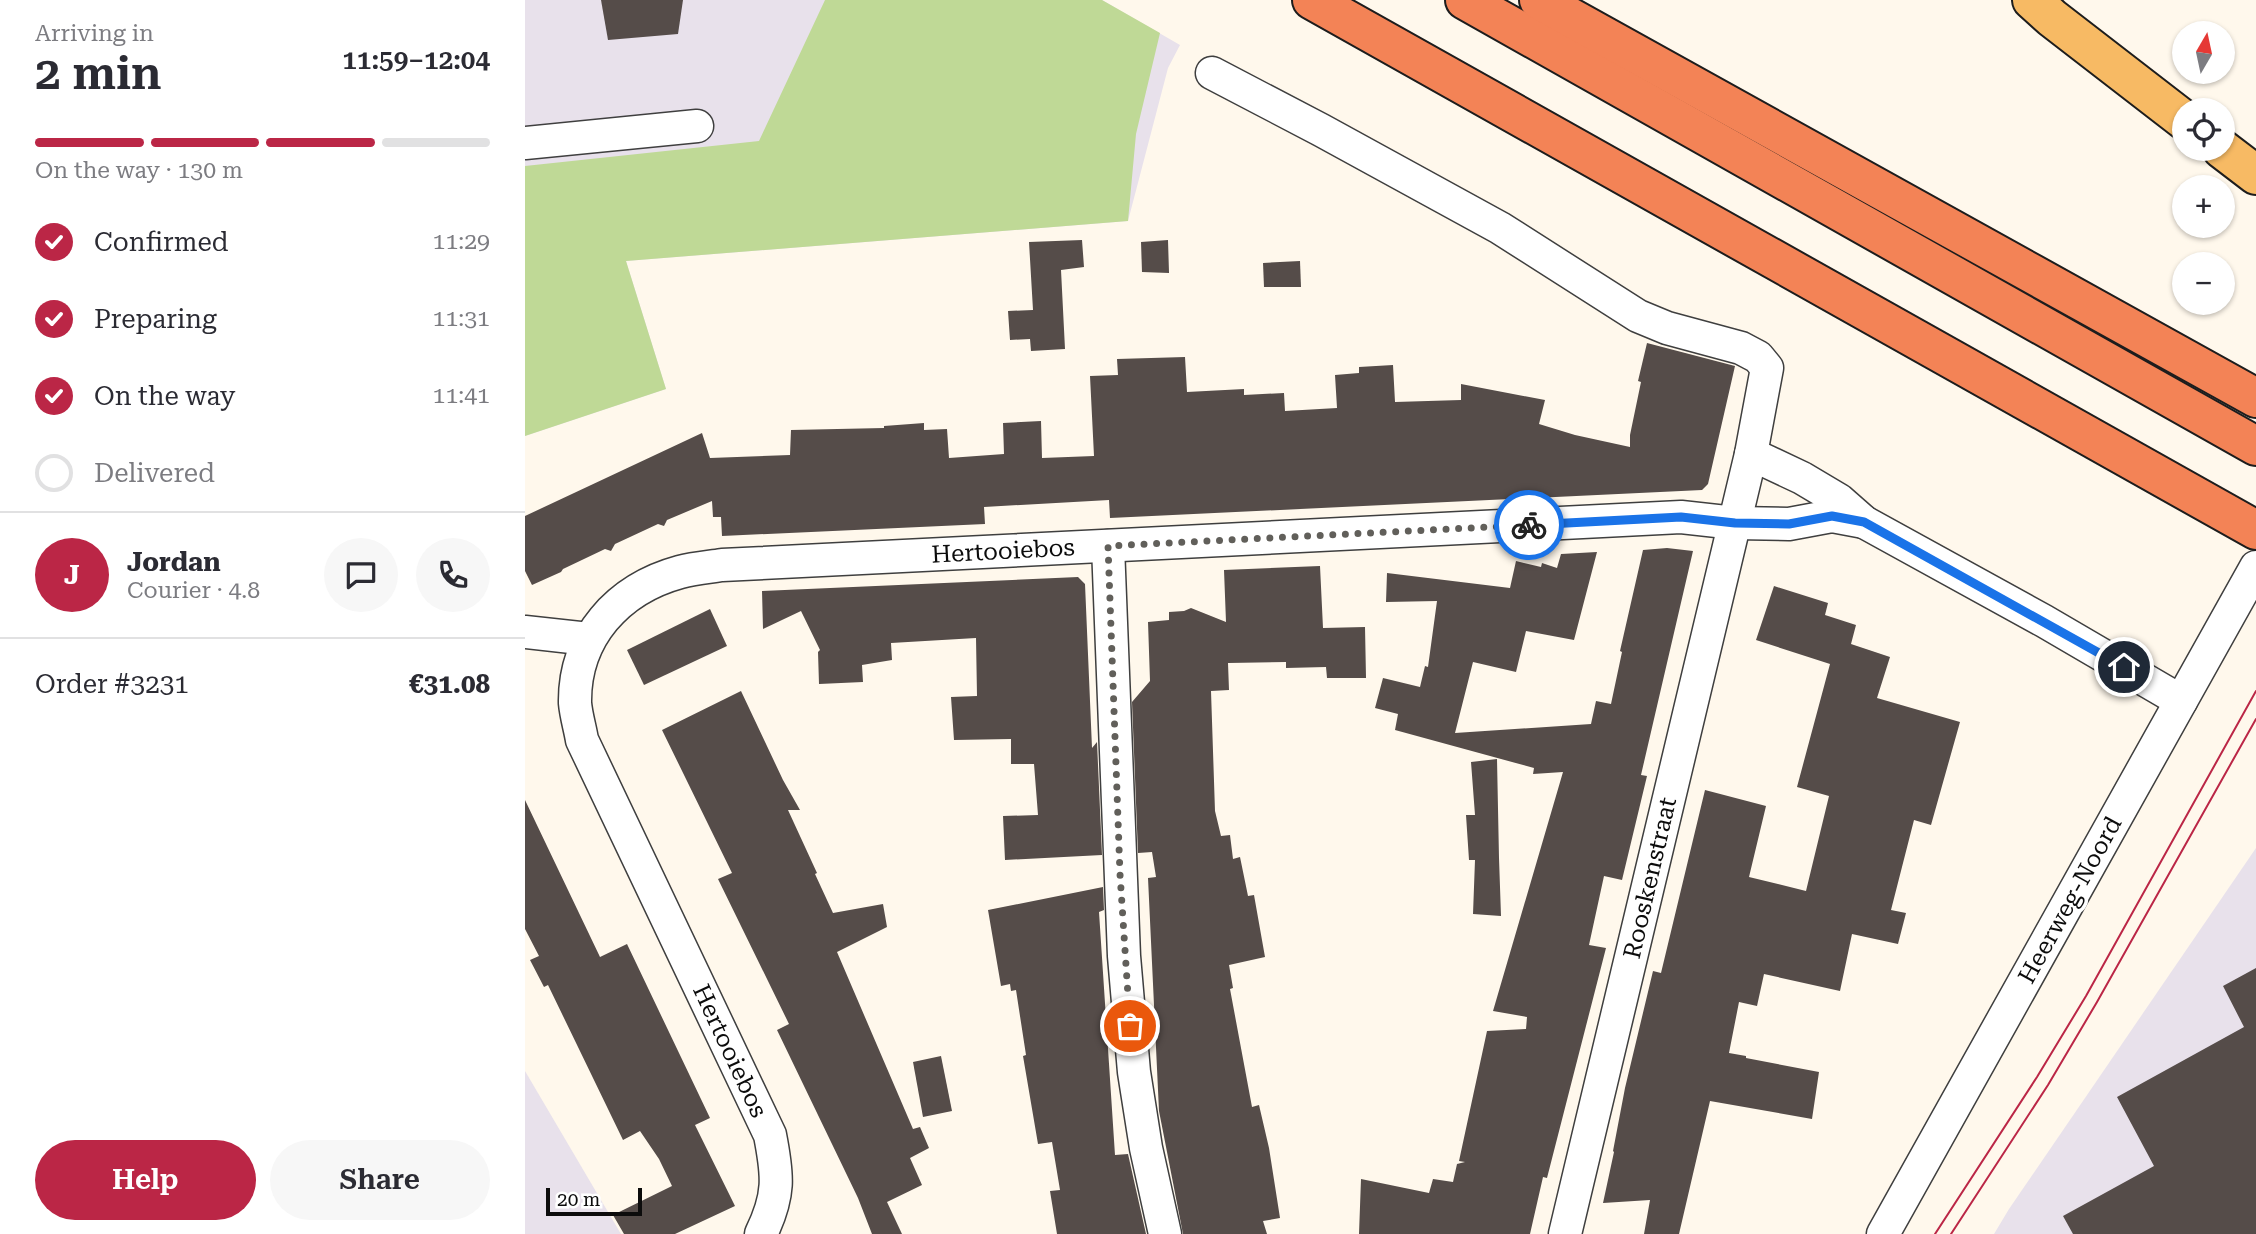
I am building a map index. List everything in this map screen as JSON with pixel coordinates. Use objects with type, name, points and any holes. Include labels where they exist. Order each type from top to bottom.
[{"type":"highway","points":[[1312,0],[2256,530]]},
{"type":"highway","points":[[1465,0],[2256,446]]},
{"type":"highway","points":[[1539,0],[2256,398]]},
{"type":"main road","points":[[2032,0],[2172,111]]},
{"type":"main road","points":[[2235,159],[2256,175]]},
{"type":"street","name":"Rooskenstraat","points":[[1212,73],[1500,228],[1639,316],[1667,328],[1741,348],[1758,358],[1767,368],[1735,523],[1565,1234]]},
{"type":"street","points":[[525,143],[697,126]]},
{"type":"street","points":[[1751,454],[1802,478],[1829,494],[1864,522],[2044,621],[2181,701]]},
{"type":"street","points":[[1735,523],[1789,524],[1832,516],[1864,522]]},
{"type":"street","name":"Hertooiebos","points":[[761,1234],[772,1211],[777,1171],[769,1135],[582,740],[575,705],[578,669],[589,639],[611,609],[643,587],[680,572],[722,565],[1681,517],[1735,523]]},
{"type":"street","points":[[1108,546],[1125,969],[1134,1072],[1146,1148],[1165,1234]]},
{"type":"street","name":"Heerweg-Noord","points":[[1883,1234],[2256,567]]},
{"type":"street","points":[[525,632],[589,639]]},
{"type":"shaded area","points":[[525,0],[1102,0],[1180,45],[1168,68],[1128,221],[626,261],[666,389],[525,436]]},
{"type":"shaded area","points":[[2256,848],[2256,1234],[1994,1234],[2009,1209]]},
{"type":"shaded area","points":[[525,1071],[621,1234],[525,1234]]},
{"type":"green space","points":[[825,0],[1102,0],[1160,33],[1136,134],[1128,221],[626,261],[666,389],[525,436],[525,166],[759,141]]},
{"type":"building","points":[[601,0],[683,0],[678,34],[608,40]]},
{"type":"building","points":[[1082,240],[1084,267],[1061,270],[1065,349],[1031,351],[1030,339],[1010,340],[1008,311],[1033,310],[1029,242]]},
{"type":"building","points":[[1168,240],[1169,273],[1142,272],[1141,242]]},
{"type":"building","points":[[1300,261],[1301,287],[1264,287],[1263,263]]},
{"type":"building","points":[[1647,343],[1735,366],[1708,484],[1702,490],[1110,518],[1109,500],[984,507],[985,524],[722,536],[721,517],[713,517],[712,501],[667,520],[664,526],[658,524],[615,544],[611,551],[605,549],[532,585],[525,571],[525,516],[702,433],[710,458],[790,455],[791,430],[884,428],[924,423],[924,430],[947,429],[949,458],[1004,454],[1003,423],[1041,421],[1042,458],[1094,456],[1090,376],[1118,375],[1117,359],[1185,357],[1187,392],[1244,389],[1244,395],[1284,393],[1285,411],[1337,408],[1335,375],[1359,373],[1359,367],[1393,365],[1395,402],[1461,400],[1461,384],[1545,400],[1539,424],[1630,447],[1641,382],[1638,381]]},
{"type":"building","points":[[1667,548],[1693,551],[1641,775],[1647,776],[1622,880],[1604,876],[1589,945],[1606,948],[1530,1234],[1359,1234],[1361,1179],[1429,1193],[1433,1179],[1453,1182],[1457,1164],[1465,1162],[1459,1161],[1487,1031],[1526,1029],[1527,1017],[1493,1011],[1563,772],[1533,774],[1534,768],[1395,730],[1398,714],[1375,708],[1383,678],[1420,687],[1425,666],[1428,667],[1437,601],[1386,602],[1387,573],[1510,588],[1516,561],[1541,567],[1542,563],[1557,568],[1561,554],[1597,552],[1574,640],[1526,631],[1516,672],[1473,662],[1455,733],[1591,724],[1596,701],[1611,704],[1643,550]]},
{"type":"building","points":[[1320,566],[1323,628],[1365,627],[1366,678],[1327,678],[1326,667],[1286,668],[1286,662],[1228,663],[1229,690],[1211,691],[1215,811],[1221,836],[1230,835],[1233,859],[1240,857],[1248,896],[1254,895],[1265,957],[1229,965],[1233,988],[1230,989],[1252,1107],[1259,1105],[1269,1148],[1280,1218],[1263,1221],[1267,1234],[1183,1234],[1159,1111],[1148,878],[1156,877],[1152,852],[1138,853],[1132,702],[1150,681],[1148,622],[1169,620],[1169,612],[1191,608],[1226,622],[1224,570]]},
{"type":"building","points":[[1078,577],[1085,584],[1092,748],[1097,742],[1102,855],[1005,860],[1003,816],[1038,815],[1034,764],[1011,764],[1011,739],[954,740],[951,697],[977,696],[976,638],[891,643],[892,660],[862,665],[863,682],[819,684],[820,650],[801,611],[763,629],[762,591]]},
{"type":"building","points":[[1774,586],[1828,603],[1825,615],[1856,625],[1851,644],[1890,657],[1877,698],[1960,722],[1931,825],[1914,820],[1891,910],[1906,913],[1898,944],[1852,934],[1840,991],[1764,974],[1757,1006],[1739,1002],[1729,1053],[1819,1072],[1812,1119],[1710,1101],[1679,1234],[1644,1234],[1650,1200],[1603,1203],[1625,1088],[1653,971],[1661,973],[1705,790],[1766,806],[1749,877],[1806,891],[1829,796],[1797,787],[1830,664],[1756,640]]},
{"type":"building","points":[[710,609],[727,646],[644,685],[627,650]]},
{"type":"building","points":[[741,691],[800,810],[788,810],[833,913],[883,904],[887,927],[837,952],[913,1129],[920,1127],[929,1148],[910,1158],[922,1185],[887,1202],[902,1234],[872,1234],[858,1198],[777,1030],[789,1024],[718,879],[732,873],[662,730]]},
{"type":"building","points":[[1497,759],[1501,916],[1473,914],[1475,860],[1469,860],[1466,815],[1475,815],[1471,762]]},
{"type":"building","points":[[525,800],[600,957],[627,944],[710,1118],[695,1125],[735,1206],[675,1234],[624,1234],[613,1215],[672,1186],[659,1159],[640,1131],[623,1140],[548,985],[544,987],[530,960],[539,956],[525,929]]},
{"type":"building","points":[[1103,887],[1104,910],[1099,912],[1115,1155],[1128,1154],[1146,1234],[1057,1234],[1050,1191],[1060,1190],[1052,1142],[1038,1144],[1023,1056],[1026,1055],[1016,990],[1011,991],[1010,984],[1001,986],[988,910]]},
{"type":"building","points":[[2256,968],[2256,1234],[2073,1234],[2063,1216],[2154,1166],[2117,1097],[2244,1027],[2223,986]]},
{"type":"building","points":[[941,1056],[952,1111],[923,1117],[913,1062]]},
{"type":"tram line","points":[[1935,1234],[2086,996],[2256,691]]},
{"type":"tram line","points":[[1951,1234],[2048,1085],[2256,719]]},
{"type":"way so far","points":[[1130,1026],[1120,874],[1108,546],[1529,525]]},
{"type":"route","points":[[1529,525],[1681,517],[1735,523],[1789,524],[1832,516],[1864,522],[2124,667]]}]
